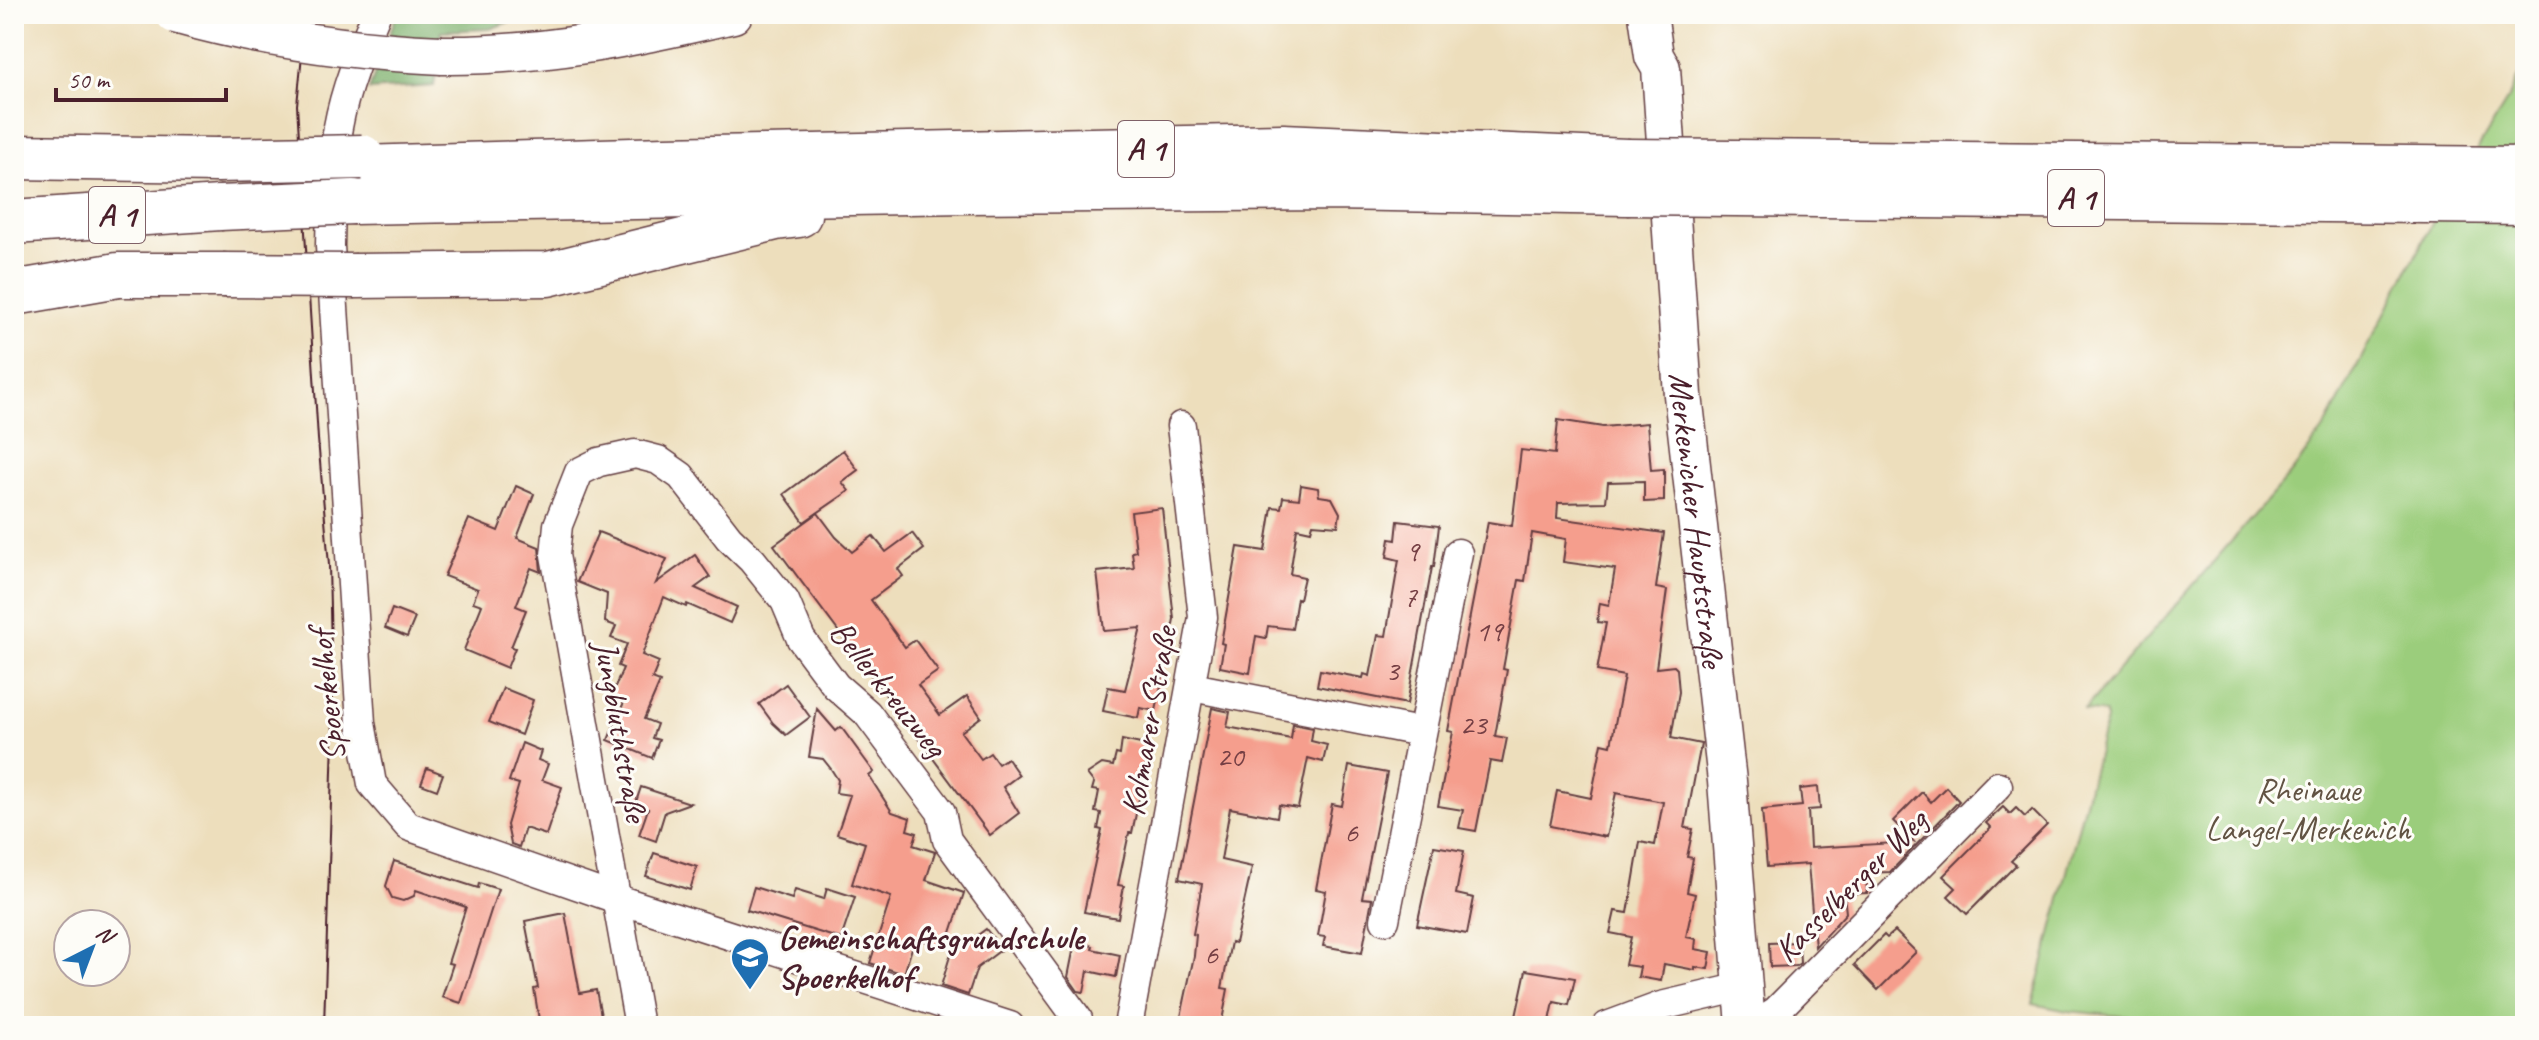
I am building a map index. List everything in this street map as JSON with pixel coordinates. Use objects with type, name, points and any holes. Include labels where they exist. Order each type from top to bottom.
[{"type":"highway","name":"A 1","points":[[359,176],[412,166],[1283,146],[1627,177],[2525,202]]},
{"type":"highway","points":[[14,157],[218,181]]},
{"type":"highway","name":"A 1","points":[[14,193],[359,176],[965,191],[1332,188],[1627,177],[2525,169]]},
{"type":"highway","name":"A 1","points":[[14,222],[218,181]]},
{"type":"highway","name":"A 1","points":[[14,293],[118,275],[548,274],[776,218],[965,191]]},
{"type":"street","points":[[175,14],[224,28],[311,44],[442,55],[546,51],[639,36],[733,14]]},
{"type":"street","name":"Spoerkelhof","points":[[376,14],[357,60],[338,126],[331,184],[330,246],[361,723],[372,784],[408,826],[614,898],[1010,1026]]},
{"type":"street","name":"Merkenicher Hauptstraße","points":[[1648,14],[1652,46],[1661,68],[1683,395],[1727,781],[1745,1012]]},
{"type":"street","name":"Kolmarer Straße","points":[[1128,1026],[1203,617],[1181,426]]},
{"type":"street","name":"Bellerkreuzweg","points":[[599,462],[635,454],[658,460],[681,476],[729,538],[752,560],[785,601],[801,639],[836,686],[867,713],[941,812],[947,840],[1078,1019],[1077,1026]]},
{"type":"street","name":"Jungbluthstraße","points":[[599,462],[579,472],[567,497],[558,525],[555,555],[639,1026]]},
{"type":"street","points":[[1385,920],[1458,553]]},
{"type":"street","points":[[1192,687],[1420,732]]},
{"type":"street","name":"Kasselberger Weg","points":[[1607,1026],[1661,1006],[1745,1012],[1762,1020],[1776,1011],[1998,786]]},
{"type":"green space","points":[[397,14],[530,14],[490,29],[442,31],[434,86],[369,90]]},
{"type":"green space","name":"Rheinaue Langel-Merkenich","points":[[2525,62],[2525,1026],[2171,1026],[2171,1021],[2068,1011],[2033,1004],[2106,720],[2106,713],[2084,710],[2291,473],[2324,429],[2433,222],[2508,99]]},
{"type":"building","points":[[1558,420],[1603,427],[1647,423],[1651,470],[1664,469],[1664,501],[1644,502],[1644,481],[1608,482],[1606,502],[1558,503],[1557,518],[1664,533],[1656,588],[1667,590],[1656,668],[1674,666],[1677,669],[1679,692],[1671,738],[1701,744],[1685,828],[1693,829],[1687,857],[1693,858],[1687,892],[1695,894],[1686,937],[1696,939],[1695,949],[1711,952],[1708,969],[1695,967],[1695,970],[1664,964],[1661,981],[1638,977],[1640,967],[1625,965],[1631,937],[1610,933],[1615,911],[1628,913],[1640,842],[1655,845],[1663,802],[1616,793],[1606,837],[1550,826],[1557,791],[1591,798],[1602,743],[1611,745],[1624,676],[1597,671],[1606,623],[1597,622],[1600,603],[1609,605],[1615,569],[1563,562],[1566,539],[1532,533],[1525,581],[1519,580],[1503,669],[1507,670],[1495,736],[1507,738],[1502,763],[1490,761],[1476,831],[1459,828],[1463,810],[1438,806],[1453,732],[1448,731],[1488,522],[1512,526],[1521,450],[1555,454]]},
{"type":"building","points":[[843,450],[858,470],[842,482],[849,491],[804,522],[784,494]]},
{"type":"building","points":[[1301,485],[1318,488],[1319,496],[1332,498],[1340,513],[1338,526],[1313,524],[1311,531],[1297,528],[1290,574],[1304,577],[1292,629],[1268,626],[1266,638],[1256,636],[1250,673],[1220,667],[1224,644],[1221,643],[1238,547],[1265,551],[1272,507],[1281,508],[1283,497],[1299,499]]},
{"type":"building","points":[[516,486],[534,494],[517,538],[539,547],[541,572],[531,568],[516,606],[526,610],[511,647],[515,648],[507,668],[464,650],[482,605],[473,602],[478,589],[444,576],[469,519],[498,531]]},
{"type":"building","points":[[1162,508],[1174,619],[1156,711],[1140,708],[1138,718],[1103,711],[1108,687],[1125,690],[1141,628],[1104,631],[1097,572],[1134,568],[1132,552],[1136,551],[1131,512]]},
{"type":"building","points":[[818,513],[852,552],[873,536],[886,552],[912,533],[924,549],[898,569],[903,576],[871,600],[905,647],[915,640],[938,671],[918,685],[940,715],[967,696],[981,717],[961,732],[981,759],[990,753],[998,764],[1007,758],[1019,775],[1003,787],[1019,813],[990,835],[774,545]]},
{"type":"building","points":[[1398,521],[1439,526],[1407,704],[1317,686],[1320,670],[1363,678],[1364,674],[1370,676],[1378,635],[1386,636],[1399,560],[1387,557],[1390,539],[1396,540]]},
{"type":"building","points":[[598,532],[667,559],[656,583],[695,555],[710,577],[695,588],[737,607],[730,623],[664,597],[642,655],[659,662],[652,679],[660,682],[644,719],[657,724],[652,738],[659,740],[652,758],[608,740],[624,702],[611,697],[623,668],[618,666],[627,644],[611,638],[616,626],[605,622],[607,594],[577,582]]},
{"type":"building","points":[[392,609],[415,618],[407,637],[385,628]]},
{"type":"building","points":[[786,684],[810,717],[786,735],[759,704]]},
{"type":"building","points":[[503,688],[533,700],[521,735],[489,722]]},
{"type":"building","points":[[1212,708],[1230,712],[1227,727],[1291,739],[1293,724],[1313,728],[1311,741],[1327,745],[1323,762],[1308,758],[1298,808],[1279,805],[1277,817],[1230,808],[1221,860],[1252,867],[1222,988],[1228,989],[1221,1026],[1179,1026],[1194,956],[1196,935],[1193,934],[1202,884],[1179,879]]},
{"type":"building","points":[[817,709],[836,731],[841,727],[874,772],[869,776],[892,812],[910,818],[907,830],[917,833],[913,845],[935,852],[926,880],[964,893],[946,948],[915,938],[904,974],[870,963],[891,897],[852,884],[865,843],[837,834],[850,795],[836,793],[838,780],[823,759],[809,757]]},
{"type":"building","points":[[1122,740],[1150,746],[1118,885],[1124,886],[1118,918],[1084,912],[1102,830],[1098,829],[1101,813],[1095,812],[1099,791],[1092,790],[1094,783],[1087,774],[1102,764],[1113,766],[1116,754],[1120,755]]},
{"type":"building","points":[[522,743],[541,751],[538,760],[548,764],[542,780],[562,787],[546,835],[525,828],[519,847],[511,844],[507,825],[519,784],[509,781]]},
{"type":"building","points":[[1349,766],[1387,773],[1362,898],[1372,899],[1362,953],[1323,946],[1325,937],[1318,936],[1326,891],[1316,889],[1332,804],[1342,806]]},
{"type":"building","points":[[427,768],[443,774],[437,790],[421,784]]},
{"type":"building","points":[[641,787],[690,803],[665,812],[656,841],[639,835],[648,809],[635,805]]},
{"type":"building","points":[[1818,787],[1820,809],[1808,810],[1810,848],[1914,842],[1893,821],[1922,792],[1931,802],[1946,787],[1959,801],[1890,872],[1866,873],[1867,893],[1844,894],[1846,913],[1815,947],[1808,864],[1767,867],[1762,810],[1802,806],[1800,789]]},
{"type":"building","points":[[2003,807],[2010,814],[2016,808],[2025,817],[2032,810],[2047,825],[2011,861],[2016,865],[1967,914],[1948,896],[1956,888],[1943,876],[1991,828],[1986,823]]},
{"type":"building","points":[[1434,846],[1464,851],[1456,894],[1474,898],[1467,934],[1417,925]]},
{"type":"building","points":[[654,853],[697,867],[690,890],[646,876]]},
{"type":"building","points":[[394,861],[478,888],[479,883],[498,889],[461,1003],[442,997],[453,964],[448,963],[466,907],[416,890],[414,896],[403,901],[392,898],[386,886]]},
{"type":"building","points":[[754,887],[792,899],[795,890],[824,899],[827,888],[855,897],[841,939],[747,910]]},
{"type":"building","points":[[565,913],[580,993],[596,990],[603,1026],[540,1026],[534,989],[538,988],[525,921]]},
{"type":"building","points":[[986,929],[1002,949],[977,968],[968,995],[941,986],[950,956]]},
{"type":"building","points":[[1895,931],[1916,952],[1878,990],[1854,965],[1884,935],[1887,938]]},
{"type":"building","points":[[1075,942],[1120,955],[1116,977],[1088,971],[1084,992],[1078,991],[1068,977]]},
{"type":"building","points":[[1799,942],[1800,963],[1796,966],[1770,967],[1769,943]]},
{"type":"building","points":[[1526,970],[1575,978],[1569,1005],[1554,1002],[1549,1026],[1514,1026]]},
{"type":"tram line","points":[[306,14],[297,105],[329,565],[333,739],[324,1026]]},
{"type":"place","name":"Gemeinschaftsgrundschule Spoerkelhof","points":[[750,991]]}]
